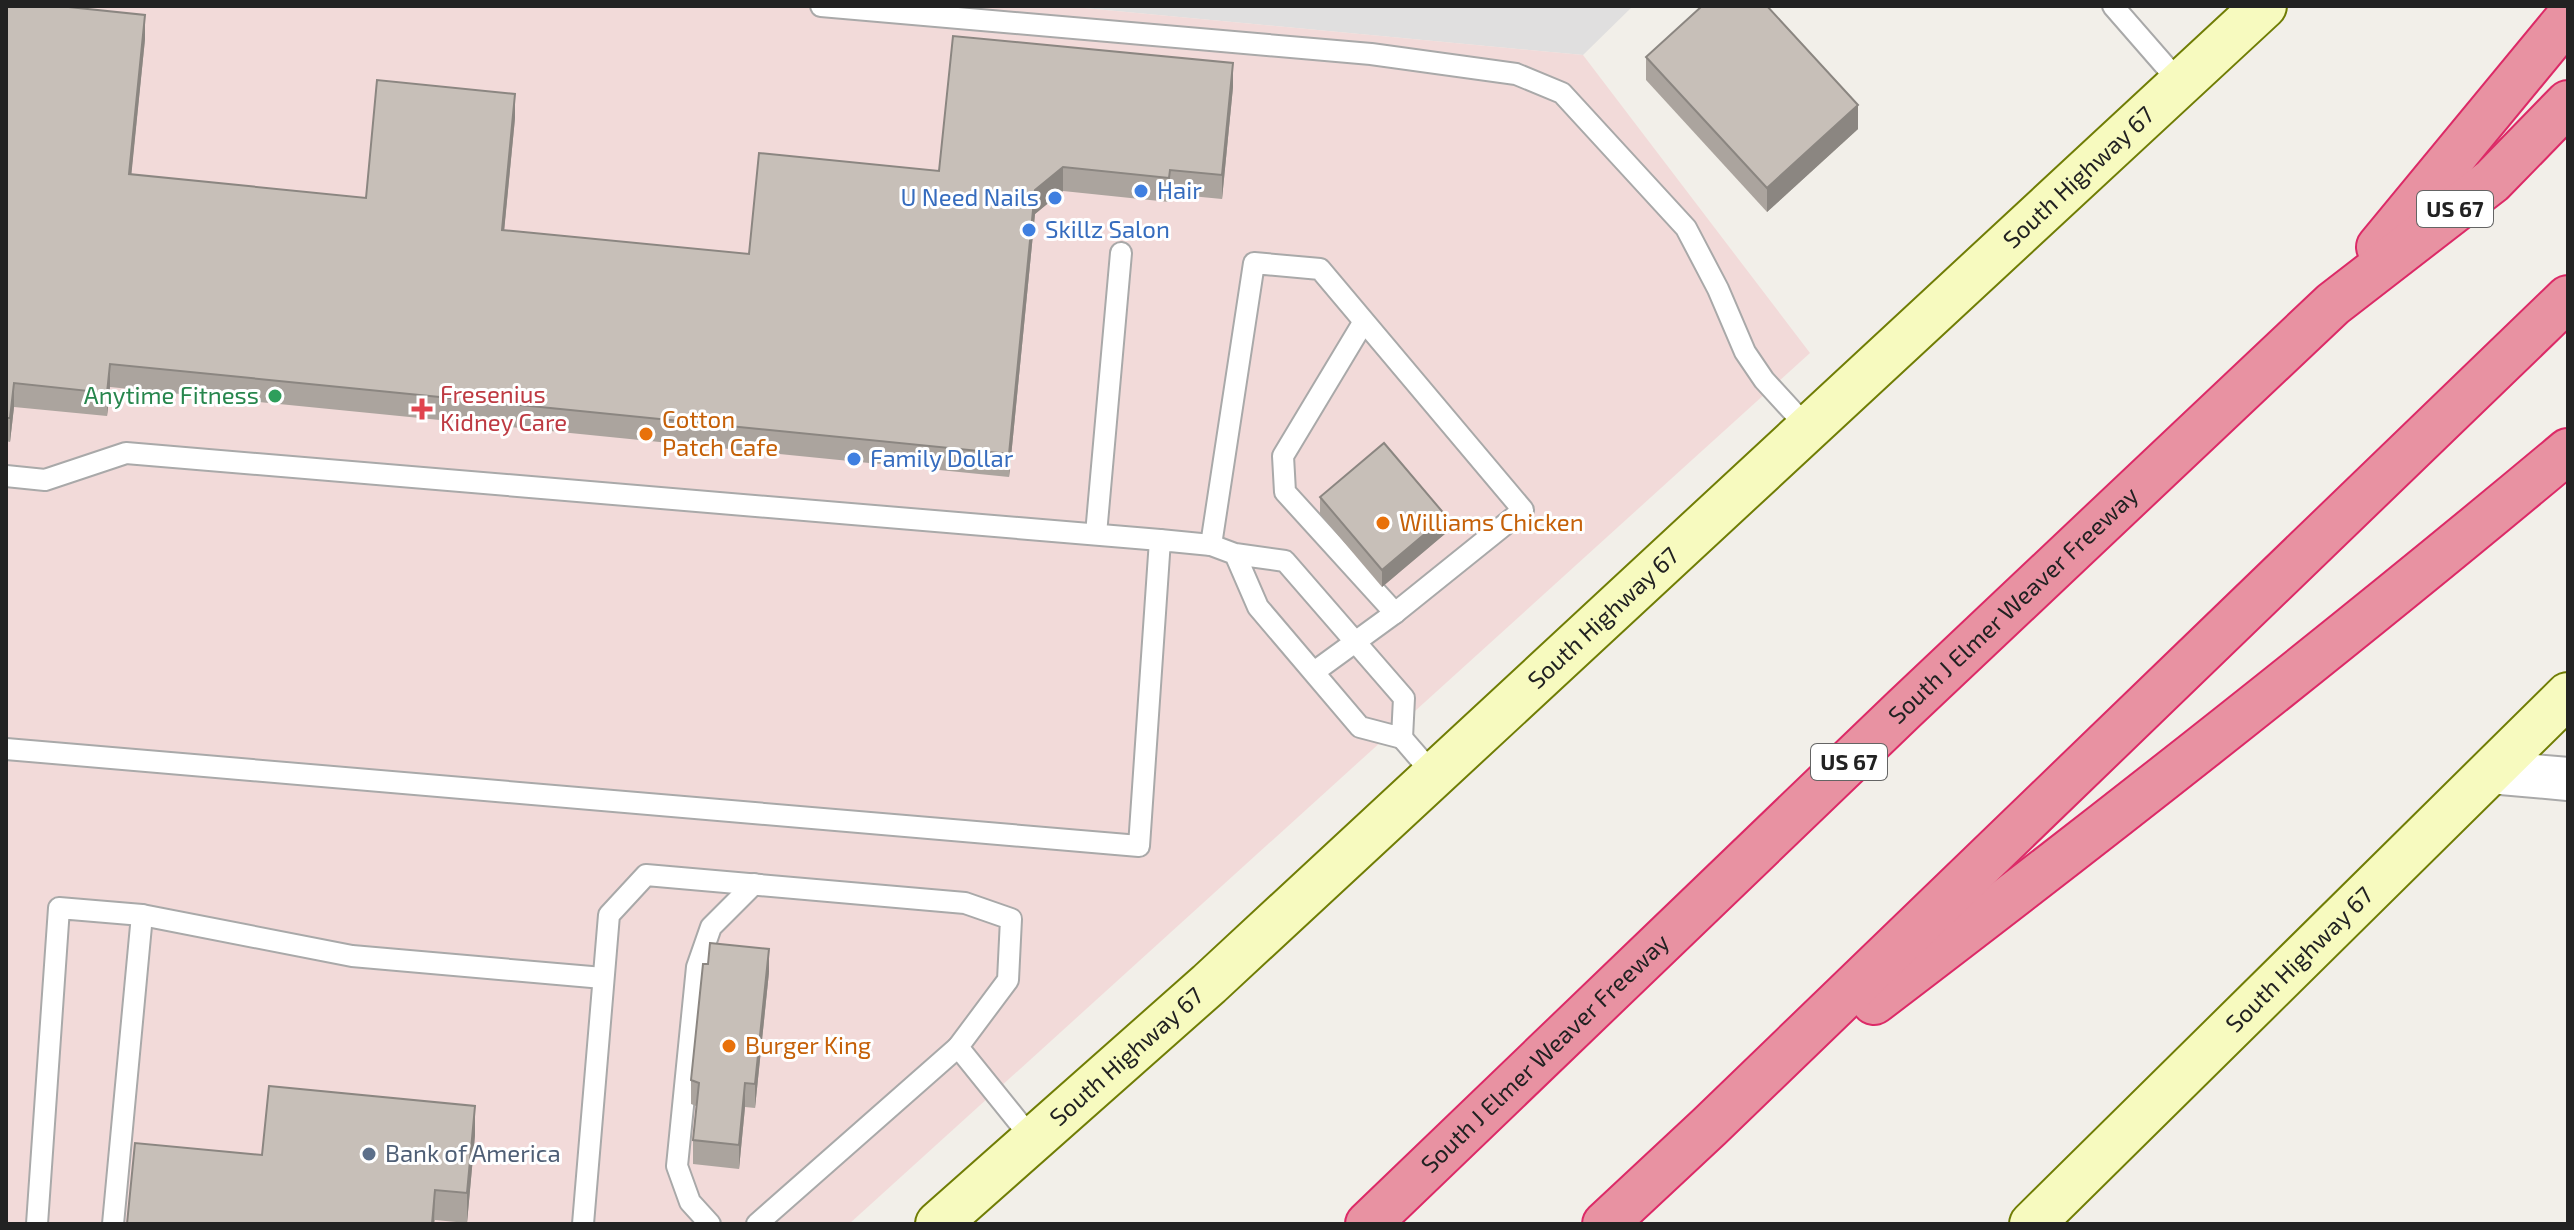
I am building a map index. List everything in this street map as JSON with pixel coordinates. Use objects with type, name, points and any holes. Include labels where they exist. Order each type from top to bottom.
[{"type":"highway","points":[[2333,304],[2568,18]]},
{"type":"highway","name":"South J Elmer Weaver Freeway","points":[[1368,1224],[1893,720],[2333,304],[2492,181],[2568,103]]},
{"type":"highway","points":[[1605,1224],[2568,298]]},
{"type":"highway","points":[[1709,1127],[2075,849],[2386,603],[2568,451]]},
{"type":"main road","name":"South Highway 67","points":[[938,1224],[980,1204],[1033,1140],[1209,984],[2264,6]]},
{"type":"main road","name":"South Highway 67","points":[[2048,1215],[2568,695]]},
{"type":"street","points":[[2490,772],[2568,779]]},
{"type":"lane","points":[[821,6],[1371,54],[1516,74],[1562,93],[1686,228],[1718,289],[1745,352],[1764,380],[1809,429]]},
{"type":"lane","points":[[2113,6],[2181,84]]},
{"type":"lane","points":[[1096,534],[1121,253]]},
{"type":"lane","points":[[1211,545],[1254,263],[1320,269],[1523,510],[1395,613],[1314,672]]},
{"type":"lane","points":[[1363,323],[1283,456],[1285,492],[1395,613]]},
{"type":"lane","points":[[6,476],[45,480],[126,453],[1211,545],[1235,554],[1285,561],[1404,698],[1402,738]]},
{"type":"lane","points":[[6,749],[1139,846],[1160,540]]},
{"type":"lane","points":[[1235,554],[1258,607],[1360,727],[1402,738],[1434,775]]},
{"type":"lane","points":[[583,1224],[609,915],[646,875],[965,903],[1011,919],[1008,980],[958,1047],[757,1224]]},
{"type":"lane","points":[[710,1224],[690,1202],[677,1166],[697,967],[711,927],[754,884]]},
{"type":"lane","points":[[37,1224],[59,908],[142,915],[352,956],[603,978]]},
{"type":"lane","points":[[113,1224],[142,915]]},
{"type":"lane","points":[[958,1047],[1033,1140]]},
{"type":"shaded area","points":[[6,6],[1063,6],[1583,55],[1810,353],[849,1224],[6,1224]]},
{"type":"shaded area","points":[[1063,6],[1633,6],[1583,55]]},
{"type":"building","points":[[6,6],[59,6],[145,15],[129,174],[366,198],[377,80],[515,94],[502,230],[749,254],[759,153],[939,171],[953,36],[1233,63],[1222,175],[1170,170],[1169,178],[1063,167],[1035,190],[1009,454],[110,364],[107,393],[14,383],[10,418],[6,418]]},
{"type":"building","points":[[1702,6],[1767,6],[1858,105],[1767,188],[1646,57]]},
{"type":"building","name":"Williams Chicken","points":[[1384,443],[1446,516],[1382,570],[1320,497]]},
{"type":"building","name":"Burger King","points":[[710,943],[769,949],[755,1084],[745,1083],[739,1145],[693,1140],[699,1083],[691,1080],[703,964],[708,964]]},
{"type":"building","name":"Bank of America","points":[[269,1086],[475,1106],[467,1193],[435,1190],[432,1224],[127,1224],[135,1143],[262,1155]]},
{"type":"place","name":"Hair","points":[[1141,191]]},
{"type":"place","name":"U Need Nails","points":[[1055,198]]},
{"type":"place","name":"Skillz Salon","points":[[1029,230]]},
{"type":"place","name":"Anytime Fitness","points":[[275,396]]},
{"type":"place","name":"Fresenius Kidney Care","points":[[422,409]]},
{"type":"place","name":"Cotton Patch Cafe","points":[[646,434]]},
{"type":"place","name":"Family Dollar","points":[[854,459]]},
{"type":"place","name":"Williams Chicken","points":[[1383,523]]},
{"type":"place","name":"Burger King","points":[[729,1046]]},
{"type":"place","name":"Bank of America","points":[[369,1154]]}]
